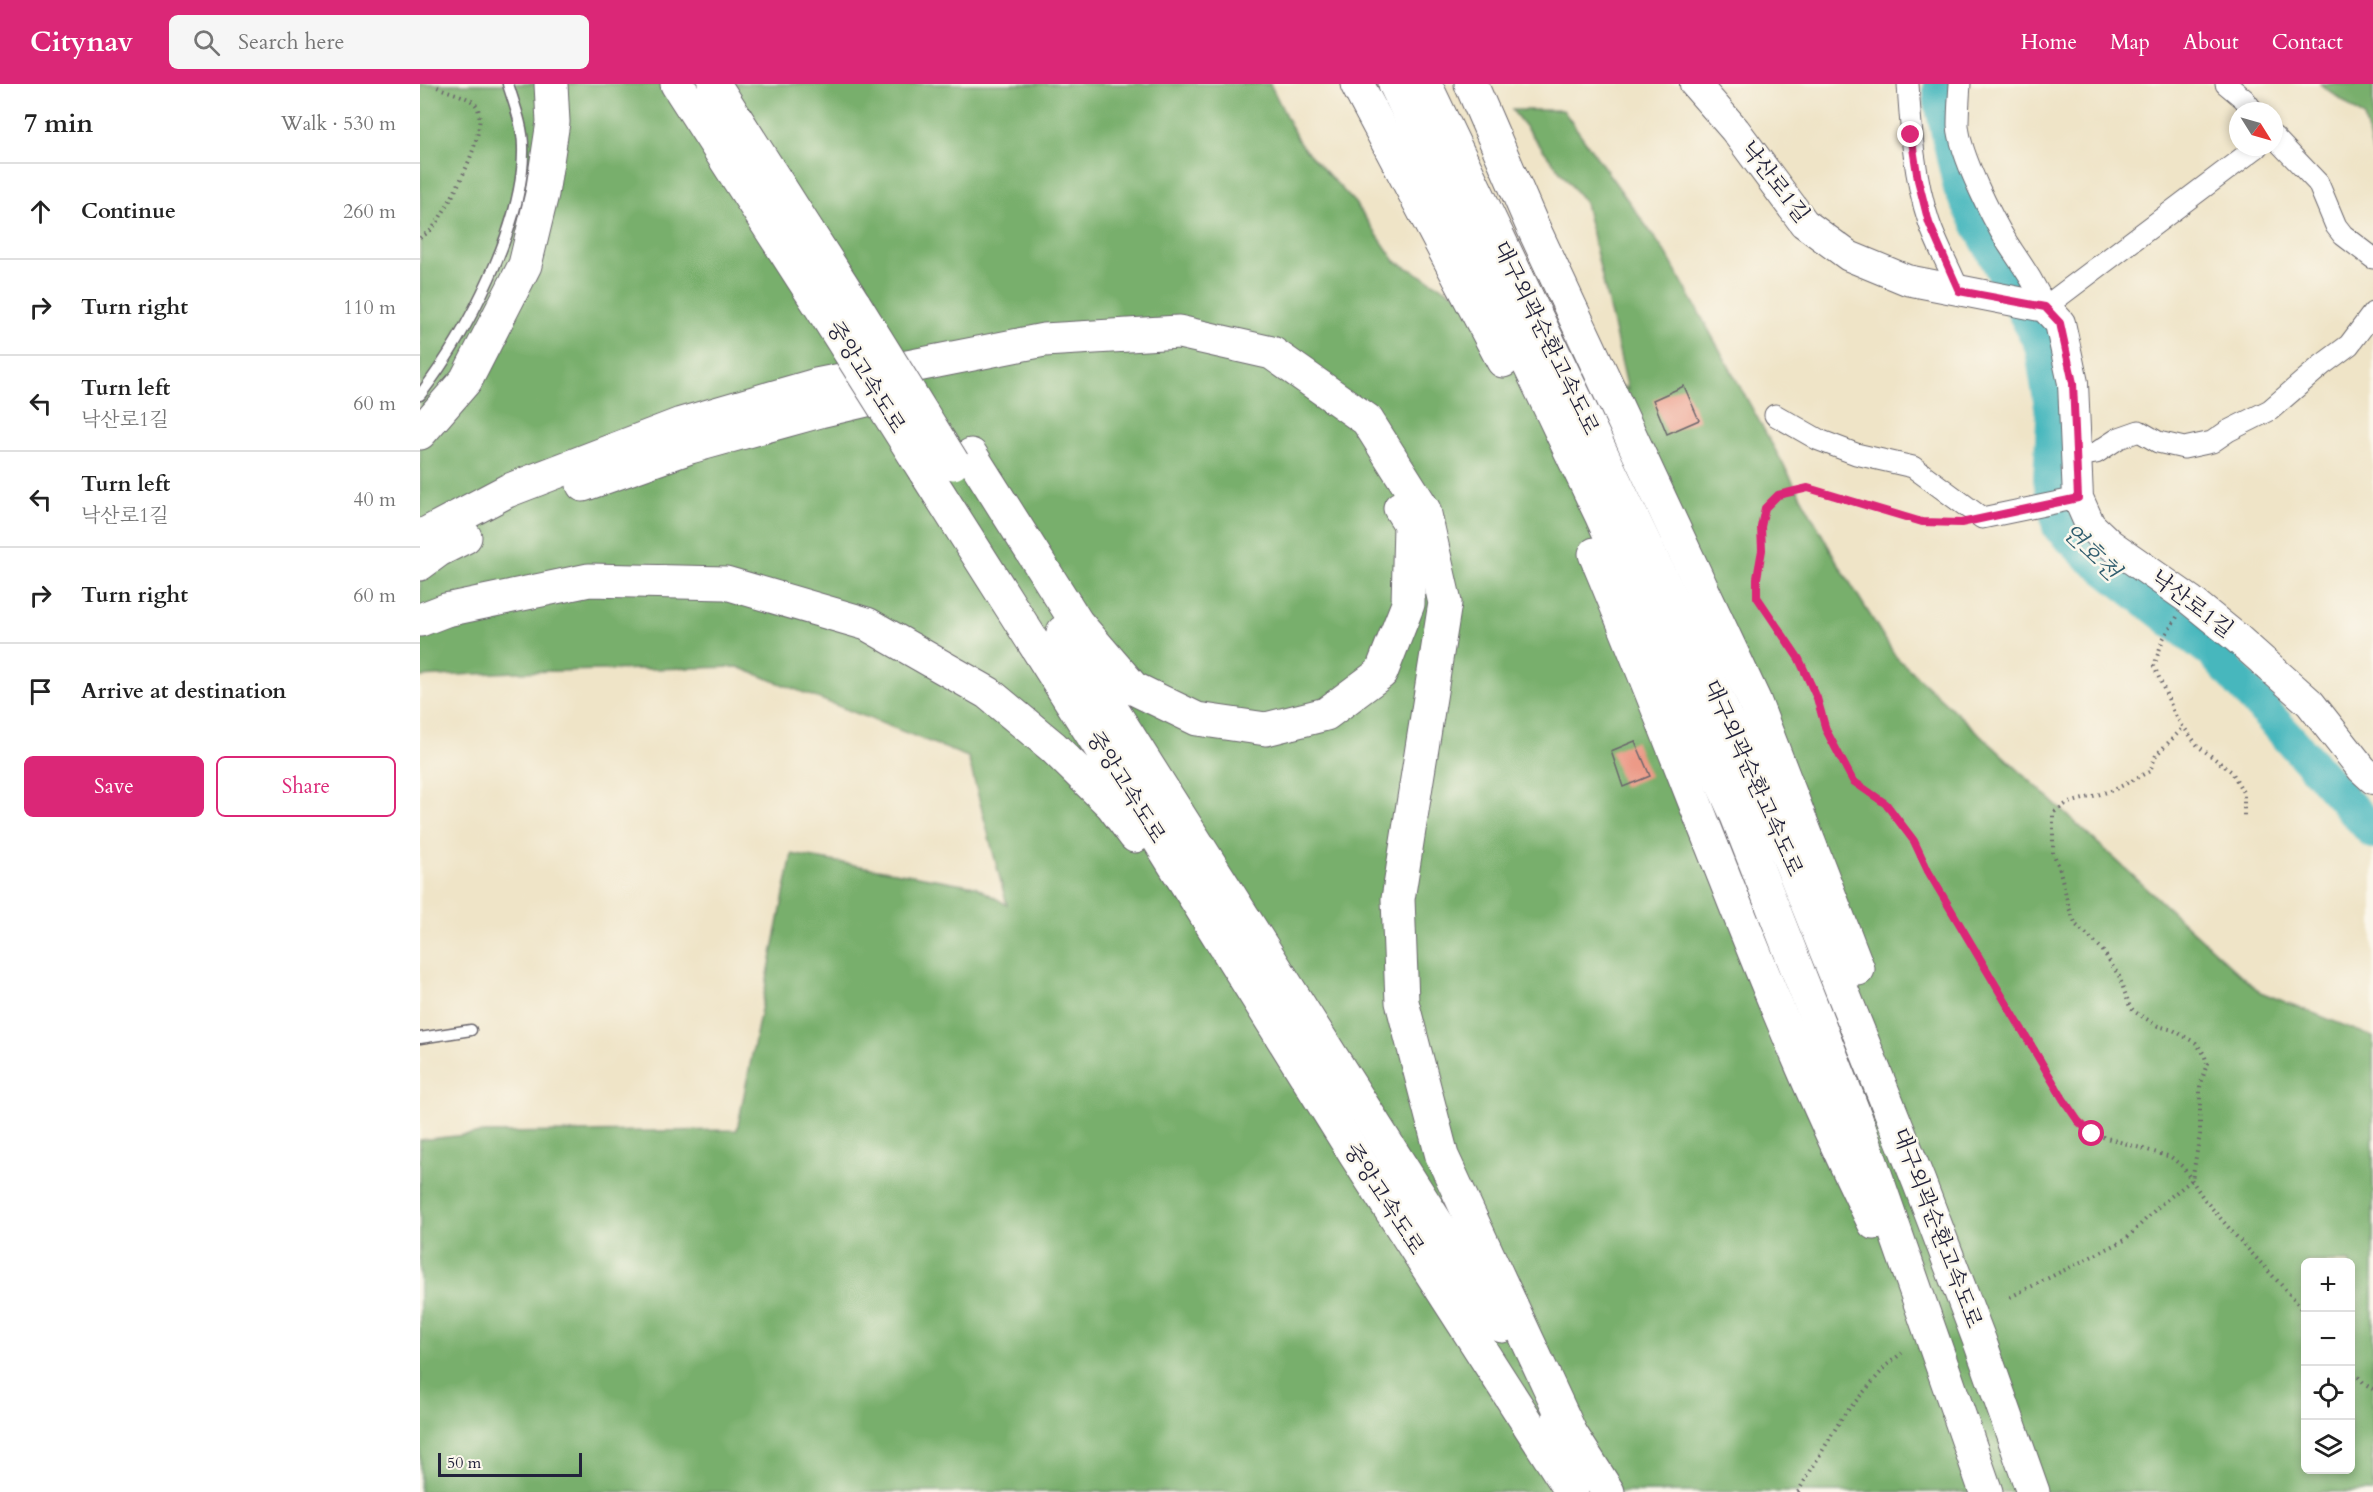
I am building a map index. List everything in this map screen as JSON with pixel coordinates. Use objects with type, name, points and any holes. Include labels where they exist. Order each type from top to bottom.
[{"type":"highway","points":[[420,433],[466,380],[525,266],[542,194],[553,122],[551,84]]},
{"type":"highway","name":"중앙고속도로","points":[[677,84],[851,307]]},
{"type":"highway","name":"중앙고속도로","points":[[714,84],[950,463],[1066,636],[1382,1139],[1608,1492]]},
{"type":"highway","points":[[735,84],[752,104],[851,307]]},
{"type":"highway","points":[[1357,84],[1496,346],[1578,514],[1649,683],[1709,842],[1806,1078],[1909,1296],[1932,1353],[1946,1376]]},
{"type":"highway","name":"대구외곽순환고속도로","points":[[1395,84],[1601,515],[1737,816],[1856,1119],[1986,1492]]},
{"type":"highway","name":"대구외곽순환고속도로","points":[[1425,84],[1697,653],[1790,861],[1885,1093],[1980,1342],[2033,1492]]},
{"type":"highway","points":[[1471,84],[1542,247],[1754,700],[1787,782],[1836,909],[1976,1293],[2011,1412],[2010,1425]]},
{"type":"highway","points":[[420,537],[507,491],[681,424],[816,385],[1044,340],[1179,332],[1272,353],[1367,420],[1424,510],[1445,603],[1398,899],[1402,1002],[1442,1156],[1571,1434]]},
{"type":"highway","points":[[420,564],[439,550],[525,506],[690,447],[820,411],[1053,358],[1185,353],[1263,373],[1356,435],[1410,524],[1408,604],[1381,673],[1326,714],[1266,729],[1197,719],[1133,688],[1077,623],[950,463]]},
{"type":"highway","name":"중앙고속도로","points":[[950,463],[1265,1009],[1356,1156],[1572,1492]]},
{"type":"highway","points":[[420,620],[447,610],[588,580],[726,583],[867,624],[988,693],[1053,747],[1112,805],[1265,1009]]},
{"type":"street","name":"낙산로1길","points":[[1695,84],[1735,130],[1765,174],[1804,223],[1850,256],[1907,280],[2045,307],[2060,323],[2073,383],[2078,456],[2073,499],[2091,525],[2110,544],[2190,600],[2310,703],[2362,769],[2373,779]]},
{"type":"street","points":[[1908,84],[1911,135],[1918,180],[1929,223],[1959,291]]},
{"type":"street","points":[[1960,84],[1958,128],[1966,155],[2008,243],[2037,287],[2045,307],[2245,156]]},
{"type":"street","points":[[2226,84],[2246,102]]},
{"type":"street","points":[[2283,146],[2318,183],[2336,226],[2343,235],[2373,258]]},
{"type":"street","points":[[2078,456],[2096,453],[2119,438],[2139,431],[2158,442],[2184,448],[2212,442],[2228,431],[2271,410],[2322,364],[2349,345],[2373,314]]},
{"type":"street","points":[[1775,415],[1819,440],[1856,454],[1913,468],[1982,518],[2073,499]]},
{"type":"lane","points":[[420,395],[454,347],[479,301],[502,246],[516,201],[523,162],[523,144],[508,84]]},
{"type":"lane","points":[[420,1038],[471,1030]]},
{"type":"path","points":[[420,238],[431,230],[460,182],[476,145],[479,122],[479,111],[475,104],[435,84]]},
{"type":"path","points":[[1982,518],[1961,523],[1922,522],[1808,488],[1778,495],[1765,508],[1761,527],[1762,550],[1757,578],[1757,597],[1799,659],[1817,698],[1826,730],[1853,781],[1886,804],[1914,841],[1928,871],[2078,1121],[2092,1134],[2171,1157],[2183,1167],[2204,1199],[2296,1301],[2303,1312]]},
{"type":"path","points":[[2181,611],[2163,639],[2154,666],[2176,717],[2198,746],[2232,772],[2244,794],[2244,817]]},
{"type":"path","points":[[2010,1297],[2110,1245],[2125,1240],[2160,1205],[2192,1180],[2200,1134],[2200,1087],[2207,1064],[2204,1054],[2196,1043],[2134,1012],[2119,976],[2101,948],[2076,925],[2053,853],[2052,825],[2053,813],[2066,804],[2114,790],[2150,771],[2156,755],[2184,727]]},
{"type":"path","points":[[1798,1492],[1843,1416],[1887,1365],[1902,1353]]},
{"type":"path","points":[[2355,1373],[2373,1389]]},
{"type":"green space","points":[[420,84],[1270,84],[1300,144],[1355,203],[1395,261],[1628,390],[1585,203],[1512,110],[1563,110],[1667,255],[1839,565],[1896,657],[2258,991],[2373,1037],[2373,1492],[420,1492],[420,1140],[484,1133],[737,1130],[792,854],[975,886],[1007,905],[968,757],[738,667],[514,672],[420,677]]},
{"type":"green space","points":[[2320,84],[2373,84],[2373,154],[2364,117]]},
{"type":"building","points":[[1684,386],[1699,420],[1667,434],[1653,400]]},
{"type":"building","points":[[1635,741],[1650,776],[1623,787],[1611,751]]},
{"type":"waterway","name":"연호천","points":[[1940,84],[1940,99],[1960,188],[2041,345],[2053,419],[2050,479],[2059,527],[2090,557],[2212,652],[2373,832]]},
{"type":"route","points":[[1911,135],[1918,180],[1929,223],[1959,291],[2045,307],[2060,323],[2073,383],[2078,456],[2078,498],[1961,523],[1943,524],[1922,522],[1808,488],[1778,495],[1765,508],[1761,527],[1762,550],[1757,578],[1757,597],[1799,659],[1817,698],[1826,730],[1853,781],[1886,804],[1914,841],[1928,871],[2063,1099],[2078,1121],[2092,1134]]}]
